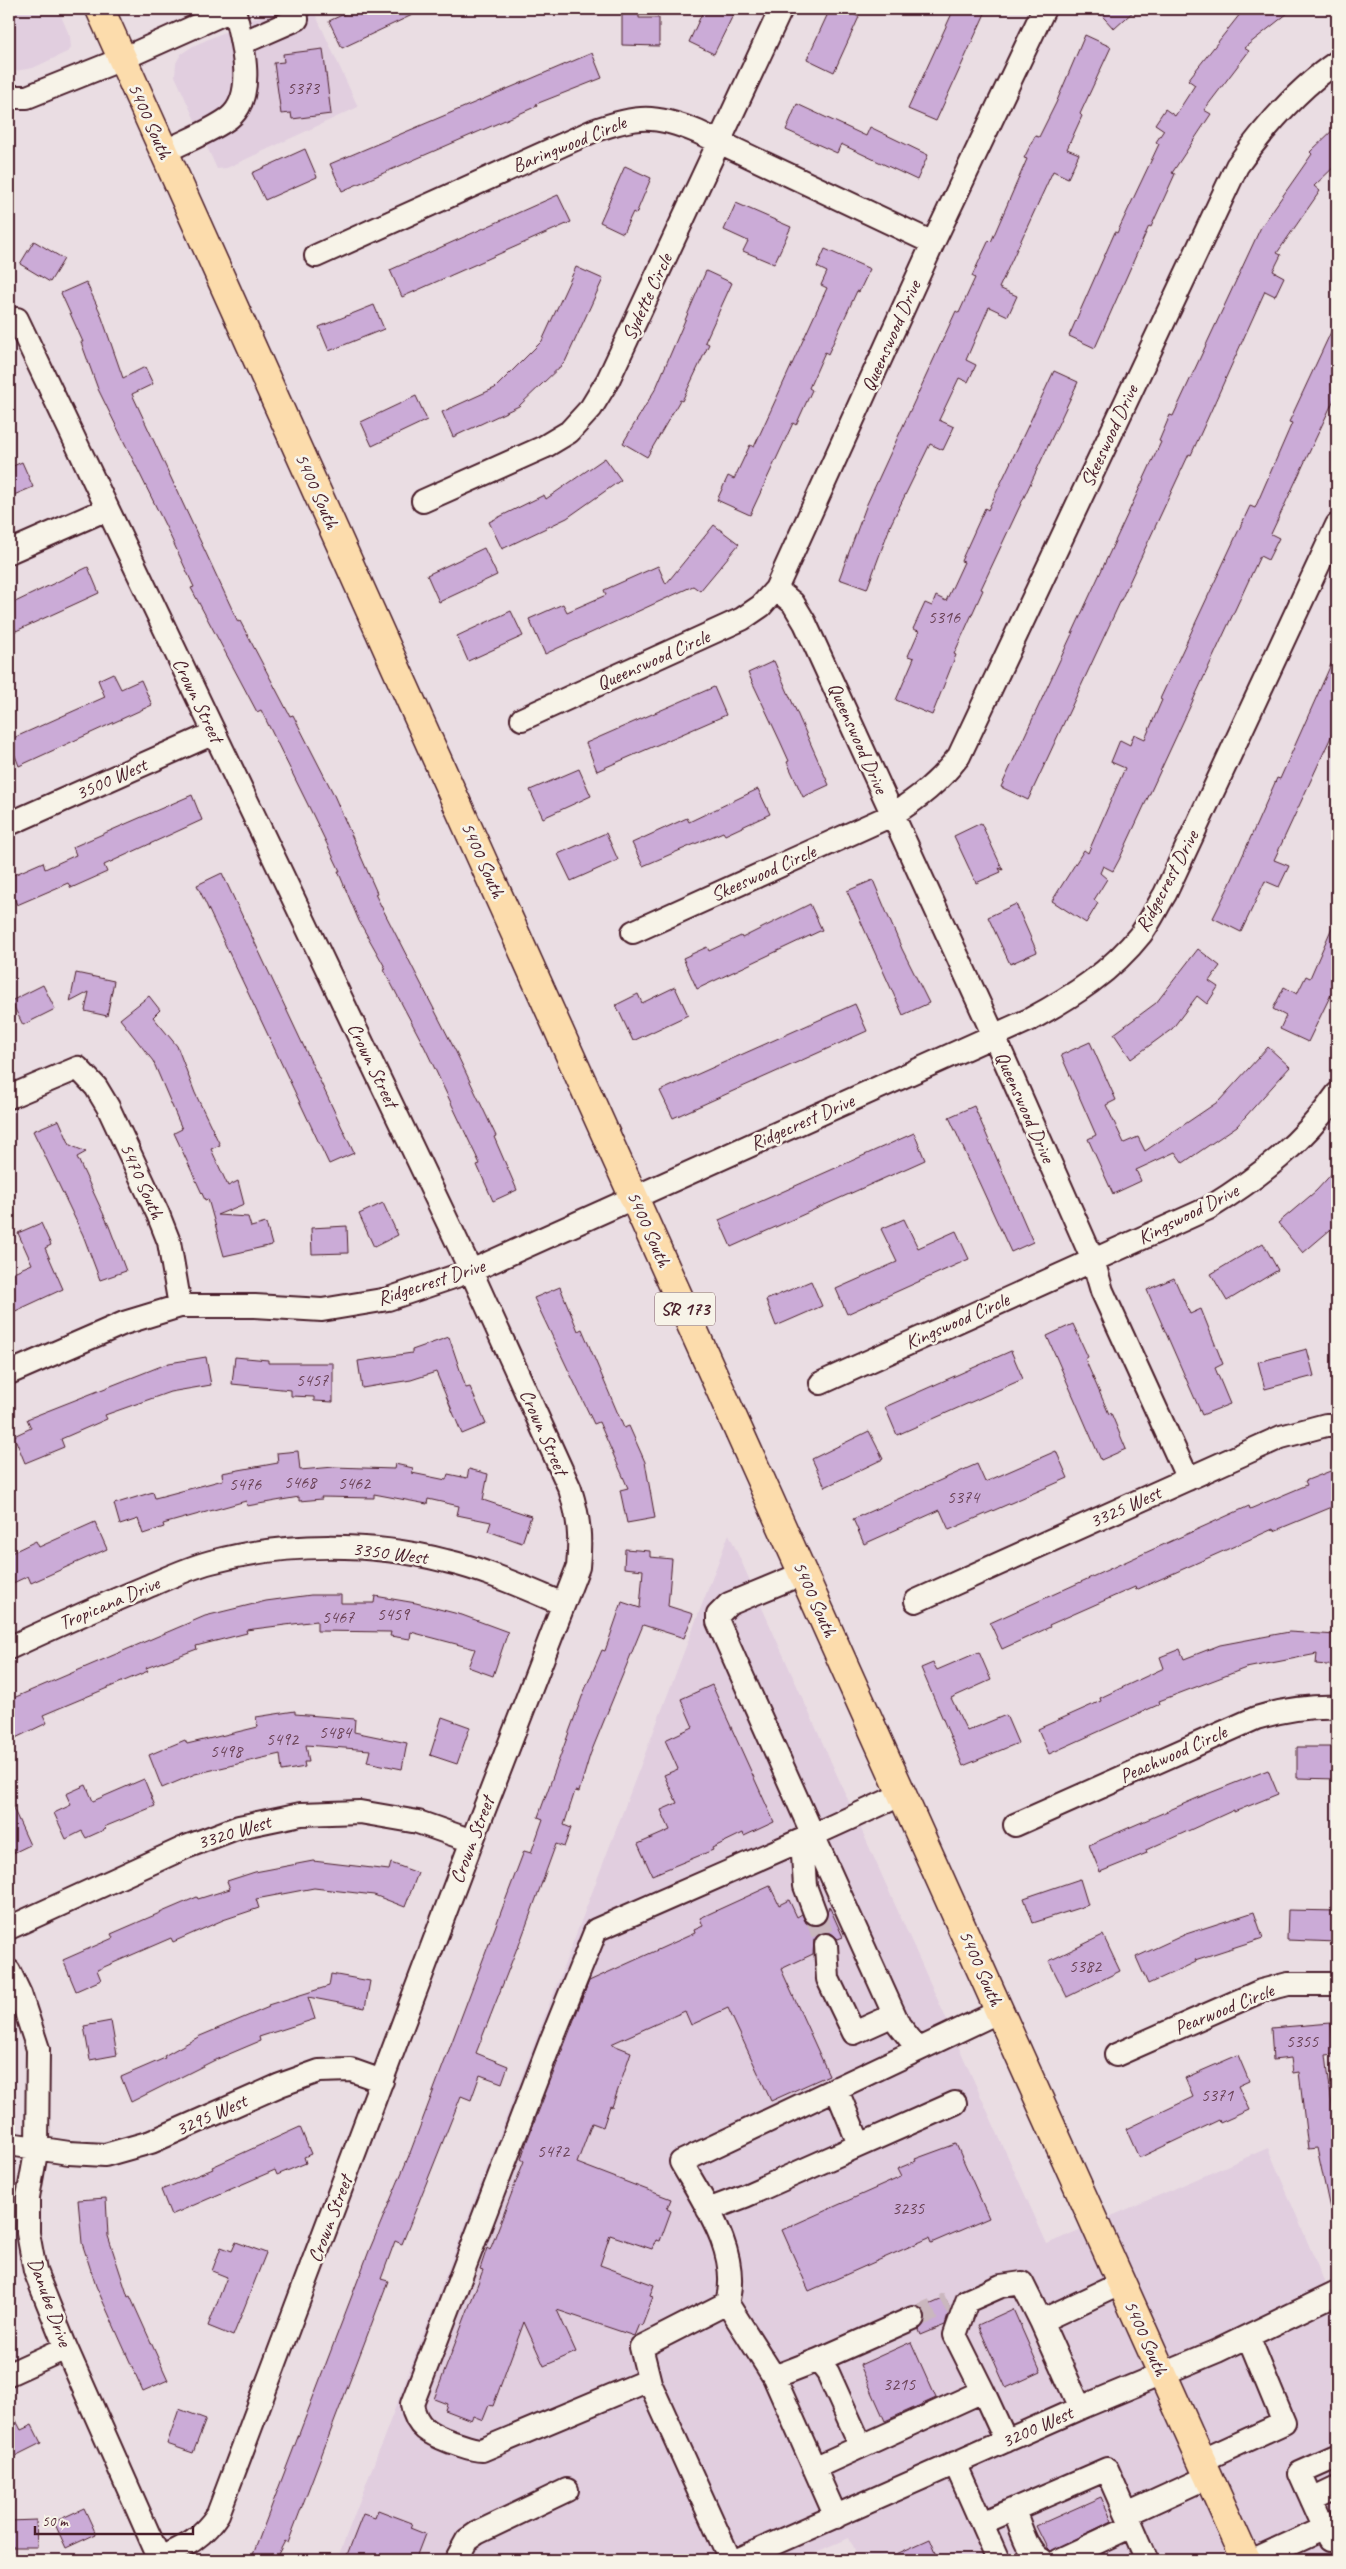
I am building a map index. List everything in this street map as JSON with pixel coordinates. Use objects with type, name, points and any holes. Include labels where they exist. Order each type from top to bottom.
[{"type":"main road","name":"5400 South","points":[[100,9],[1246,2560]]},
{"type":"street","points":[[9,97],[27,97],[122,59],[234,9],[242,43],[245,85],[239,106],[229,118],[164,152]]},
{"type":"street","name":"Sydette Circle","points":[[423,500],[544,447],[569,432],[591,408],[608,380],[781,9]]},
{"type":"street","name":"Queenswood Drive","points":[[1044,9],[933,243],[776,589],[793,604],[805,623],[994,1036],[1093,1260],[1102,1291],[1188,1479]]},
{"type":"street","points":[[242,43],[284,18]]},
{"type":"street","name":"Skeeswood Drive","points":[[892,815],[923,795],[941,779],[959,756],[1237,166],[1262,132],[1291,101],[1337,62]]},
{"type":"street","name":"Baringwood Circle","points":[[316,256],[593,131],[620,121],[641,117],[663,119],[720,141],[933,243]]},
{"type":"street","name":"Crown Street","points":[[13,321],[107,508],[471,1271],[570,1489],[579,1521],[581,1544],[578,1567],[472,1841],[218,2514],[208,2530],[194,2542],[158,2560]]},
{"type":"street","points":[[9,552],[107,508]]},
{"type":"street","name":"Ridgecrest Drive","points":[[9,1373],[124,1323],[180,1306],[255,1306],[322,1310],[388,1300],[471,1271],[1031,1019],[1090,983],[1113,965],[1142,933],[1165,894],[1337,525]]},
{"type":"street","name":"Queenswood Circle","points":[[522,719],[742,619],[761,606],[776,589]]},
{"type":"street","name":"3500 West","points":[[9,824],[214,733]]},
{"type":"street","name":"Skeeswood Circle","points":[[633,932],[892,815]]},
{"type":"street","name":"5470 South","points":[[9,1097],[78,1068],[96,1087],[108,1107],[158,1214],[169,1242],[180,1306]]},
{"type":"street","name":"Kingswood Drive","points":[[1093,1260],[1209,1208],[1245,1186],[1284,1156],[1319,1120],[1337,1094]]},
{"type":"street","name":"Kingswood Circle","points":[[821,1383],[1093,1260]]},
{"type":"street","name":"3325 West","points":[[916,1601],[1281,1438],[1326,1425],[1337,1425]]},
{"type":"street","name":"3350 West","points":[[211,1562],[282,1549],[352,1547],[400,1552],[448,1561],[508,1581],[563,1604]]},
{"type":"street","name":"Tropicana Drive","points":[[9,1648],[100,1606],[211,1562]]},
{"type":"street","points":[[804,1573],[729,1604],[718,1615],[718,1622],[808,1838],[899,2025],[918,2050]]},
{"type":"street","name":"Peachwood Circle","points":[[1015,1825],[1220,1732],[1256,1718],[1287,1710],[1337,1707]]},
{"type":"street","points":[[649,2380],[482,2450],[473,2450],[428,2433],[416,2419],[412,2404],[551,2041],[596,1930],[808,1838],[903,1794]]},
{"type":"street","name":"3320 West","points":[[9,1928],[186,1847],[239,1827],[301,1814],[360,1812],[418,1822],[472,1841]]},
{"type":"street","points":[[808,1838],[805,1886],[815,1913]]},
{"type":"street","points":[[826,1945],[828,1979],[854,2033],[894,2015]]},
{"type":"street","name":"Danube Drive","points":[[9,1971],[20,1994],[38,2049],[37,2147],[28,2197],[28,2233],[35,2271],[66,2348],[158,2560]]},
{"type":"street","name":"Pearwood Circle","points":[[1116,2055],[1261,1992],[1288,1984],[1337,1984]]},
{"type":"street","points":[[730,2560],[649,2380],[641,2347],[727,2304],[732,2287],[730,2263],[708,2210],[682,2162],[1000,2011]]},
{"type":"street","name":"3295 West","points":[[9,2144],[69,2153],[105,2154],[151,2142],[280,2085],[318,2071],[351,2070],[382,2081]]},
{"type":"street","points":[[836,2088],[859,2144]]},
{"type":"street","points":[[708,2210],[745,2196],[955,2103]]},
{"type":"street","points":[[1006,2441],[955,2335],[957,2302],[1001,2286],[1022,2283],[1080,2408]]},
{"type":"street","points":[[1041,2322],[1122,2283]]},
{"type":"street","name":"3200 West","points":[[737,2560],[1080,2408],[1248,2336],[1337,2294]]},
{"type":"street","points":[[727,2304],[774,2377],[836,2517]]},
{"type":"street","points":[[774,2377],[914,2318]]},
{"type":"street","points":[[1059,2560],[1130,2520],[1205,2469],[1284,2423],[1248,2336]]},
{"type":"street","points":[[9,2374],[66,2348]]},
{"type":"street","points":[[818,2360],[828,2373],[861,2446]]},
{"type":"street","points":[[814,2468],[983,2391]]},
{"type":"street","points":[[955,2463],[998,2560]]},
{"type":"street","points":[[1255,2560],[1331,2527],[1310,2494],[1300,2473],[1337,2465]]},
{"type":"street","points":[[982,2524],[1107,2469],[1148,2560]]},
{"type":"street","points":[[1310,2494],[1337,2488]]},
{"type":"street","points":[[456,2560],[467,2540],[477,2533],[567,2490]]},
{"type":"street","points":[[1014,2510],[1036,2558],[1042,2560]]},
{"type":"shaded area","points":[[9,9],[58,9],[70,37],[71,47],[69,51],[33,68],[9,72]]},
{"type":"shaded area","points":[[276,9],[313,9],[358,107],[227,168],[217,169],[175,76],[176,63],[181,54],[193,46]]},
{"type":"shaded area","points":[[729,1534],[1047,2244],[1268,2148],[1337,2312],[1337,2560],[859,2560],[849,2538],[799,2560],[337,2560]]},
{"type":"building","points":[[355,9],[425,9],[342,48],[329,21]]},
{"type":"building","points":[[704,9],[736,9],[714,54],[689,42]]},
{"type":"building","points":[[830,9],[842,9],[859,17],[834,72],[807,59]]},
{"type":"building","points":[[954,9],[987,9],[936,121],[908,109]]},
{"type":"building","points":[[1096,9],[1136,9],[1114,29]]},
{"type":"building","points":[[1244,9],[1293,9],[1244,48],[1249,51],[1204,110],[1211,114],[1172,173],[1175,174],[1151,227],[1149,226],[1095,348],[1069,336],[1115,232],[1117,233],[1159,144],[1156,142],[1164,130],[1155,124],[1165,109],[1175,116],[1195,85],[1188,80]]},
{"type":"building","points":[[622,13],[639,13],[639,18],[659,18],[659,46],[622,45]]},
{"type":"building","points":[[1085,35],[1111,47],[1080,114],[1082,116],[1067,149],[1079,154],[1068,178],[1053,171],[999,288],[1017,296],[1008,316],[989,307],[966,360],[976,365],[968,382],[959,378],[939,420],[954,427],[943,450],[930,444],[891,524],[867,589],[839,579],[867,504],[956,311],[959,313],[975,278],[972,276],[989,240],[991,242],[1027,159],[1024,158],[1035,136],[1039,137],[1056,103]]},
{"type":"building","points":[[323,49],[331,114],[292,119],[291,113],[281,114],[274,63],[284,62],[283,54]]},
{"type":"building","points":[[592,53],[602,78],[536,104],[537,106],[342,191],[330,164]]},
{"type":"building","points":[[797,104],[866,136],[870,127],[928,155],[917,180],[841,144],[837,153],[786,130]]},
{"type":"building","points":[[1337,126],[1337,164],[1314,186],[1320,191],[1277,253],[1281,255],[1273,271],[1284,277],[1275,296],[1265,291],[1191,455],[1189,454],[1028,800],[1001,787],[1161,442],[1159,441],[1170,415],[1173,416],[1261,227],[1312,154],[1310,152]]},
{"type":"building","points":[[305,149],[317,177],[265,200],[252,173]]},
{"type":"building","points":[[625,166],[651,178],[636,214],[633,212],[623,233],[600,222]]},
{"type":"building","points":[[558,195],[571,222],[402,297],[390,270]]},
{"type":"building","points":[[736,203],[791,227],[774,264],[743,251],[748,241],[724,230]]},
{"type":"building","points":[[34,241],[64,259],[50,282],[20,264]]},
{"type":"building","points":[[825,249],[870,269],[859,292],[857,291],[828,354],[825,352],[809,388],[812,390],[796,425],[793,423],[750,515],[717,500],[728,476],[734,479],[750,445],[754,447],[827,288],[821,285],[827,272],[817,267]]},
{"type":"building","points":[[576,267],[603,279],[565,362],[519,406],[453,437],[442,412],[495,388],[542,341]]},
{"type":"building","points":[[706,271],[732,283],[705,342],[709,344],[682,401],[680,400],[647,457],[623,443],[656,388]]},
{"type":"building","points":[[86,282],[100,312],[123,378],[145,367],[153,384],[132,394],[238,622],[240,621],[290,716],[293,715],[333,793],[377,893],[375,894],[456,1052],[496,1136],[494,1137],[517,1190],[493,1201],[477,1165],[480,1164],[425,1048],[384,970],[386,969],[359,921],[338,871],[340,871],[313,815],[261,710],[257,712],[191,588],[194,587],[167,529],[98,389],[81,342],[83,342],[61,293]]},
{"type":"building","points":[[374,305],[384,329],[329,351],[319,327]]},
{"type":"building","points":[[1337,319],[1337,393],[1271,534],[1279,538],[1268,560],[1260,556],[1119,860],[1113,871],[1103,866],[1100,873],[1107,879],[1094,900],[1098,903],[1086,923],[1052,901],[1084,850],[1088,853],[1125,768],[1111,762],[1120,740],[1130,745],[1134,734],[1145,739],[1162,700],[1160,699],[1250,506],[1255,508],[1292,423],[1289,422]]},
{"type":"building","points":[[1054,371],[1078,382],[981,589],[983,590],[954,654],[956,655],[932,715],[896,700],[914,658],[908,656],[919,631],[913,629],[925,603],[932,606],[936,596],[946,601],[964,562],[961,561],[985,508],[988,510]]},
{"type":"building","points":[[416,396],[427,420],[372,446],[361,422]]},
{"type":"building","points":[[605,458],[621,480],[567,518],[502,549],[489,522],[544,495],[546,499]]},
{"type":"building","points":[[22,462],[33,487],[9,497],[9,468]]},
{"type":"building","points":[[714,525],[739,544],[700,591],[693,586],[545,654],[529,619],[563,604],[567,612],[606,595],[604,590],[658,566],[666,584]]},
{"type":"building","points":[[484,548],[497,575],[439,602],[427,575]]},
{"type":"building","points":[[88,567],[99,593],[16,631],[9,616],[9,605]]},
{"type":"building","points":[[511,611],[523,636],[468,661],[457,636]]},
{"type":"building","points":[[1337,651],[1337,724],[1274,860],[1289,866],[1279,887],[1265,881],[1241,932],[1213,918],[1277,778],[1280,779]]},
{"type":"building","points":[[774,661],[829,785],[803,797],[787,762],[789,761],[748,673]]},
{"type":"building","points":[[113,673],[121,689],[141,680],[152,705],[19,766],[9,740],[105,697],[98,680]]},
{"type":"building","points":[[714,687],[726,715],[597,771],[586,743]]},
{"type":"building","points":[[579,769],[591,796],[543,818],[530,790]]},
{"type":"building","points":[[758,789],[770,814],[725,835],[723,832],[643,866],[632,843],[687,818],[689,822]]},
{"type":"building","points":[[192,795],[202,820],[104,865],[107,872],[71,888],[68,883],[17,905],[9,886],[9,877],[43,862],[45,869],[76,855],[73,847]]},
{"type":"building","points":[[981,823],[1003,870],[999,868],[1001,872],[976,883],[954,836]]},
{"type":"building","points":[[606,833],[618,860],[571,881],[558,854]]},
{"type":"building","points":[[222,873],[354,1153],[329,1164],[197,885]]},
{"type":"building","points":[[873,880],[902,949],[929,1003],[903,1015],[847,891]]},
{"type":"building","points":[[810,904],[822,930],[697,989],[683,958],[707,947],[709,951],[741,936],[742,938]]},
{"type":"building","points":[[1016,904],[1037,952],[1010,964],[988,917]]},
{"type":"building","points":[[1337,916],[1337,982],[1308,1042],[1280,1029],[1286,1016],[1273,1009],[1284,987],[1297,994],[1306,976],[1310,978]]},
{"type":"building","points":[[1198,949],[1220,966],[1209,981],[1218,987],[1207,1004],[1197,996],[1172,1029],[1131,1059],[1114,1034],[1156,1003]]},
{"type":"building","points":[[76,973],[114,981],[107,1016],[85,1011],[89,992],[70,1002]]},
{"type":"building","points":[[43,985],[55,1009],[23,1025],[11,1001]]},
{"type":"building","points":[[675,987],[688,1015],[633,1041],[616,1005],[638,994],[642,1003]]},
{"type":"building","points":[[149,996],[160,1010],[153,1017],[177,1046],[195,1093],[220,1145],[211,1149],[228,1186],[238,1181],[244,1204],[217,1215],[248,1217],[251,1227],[266,1223],[272,1245],[224,1256],[208,1199],[205,1200],[174,1133],[182,1129],[153,1061],[120,1019]]},
{"type":"building","points":[[855,1004],[867,1031],[673,1118],[660,1091]]},
{"type":"building","points":[[1090,1042],[1116,1100],[1106,1105],[1124,1143],[1138,1137],[1145,1151],[1219,1101],[1268,1047],[1290,1067],[1237,1126],[1183,1163],[1175,1152],[1136,1170],[1141,1181],[1113,1194],[1088,1139],[1096,1135],[1061,1055]]},
{"type":"building","points":[[974,1106],[1033,1242],[1011,1252],[949,1117]]},
{"type":"building","points":[[59,1120],[70,1145],[86,1152],[77,1157],[109,1226],[126,1271],[100,1280],[83,1235],[33,1131]]},
{"type":"building","points":[[914,1133],[925,1160],[731,1247],[719,1220]]},
{"type":"building","points":[[1337,1168],[1337,1224],[1303,1253],[1278,1223],[1316,1191]]},
{"type":"building","points":[[383,1203],[398,1235],[374,1247],[359,1214]]},
{"type":"building","points":[[904,1219],[918,1248],[956,1231],[969,1259],[847,1314],[836,1289],[897,1262],[881,1229]]},
{"type":"building","points":[[41,1223],[51,1245],[45,1248],[63,1289],[9,1314],[9,1274],[32,1264],[18,1233]]},
{"type":"building","points":[[347,1226],[348,1253],[312,1254],[311,1228]]},
{"type":"building","points":[[1263,1243],[1278,1270],[1227,1301],[1211,1274]]},
{"type":"building","points":[[1174,1278],[1190,1314],[1201,1309],[1223,1364],[1215,1368],[1230,1404],[1202,1415],[1147,1290]]},
{"type":"building","points":[[811,1281],[822,1306],[776,1326],[766,1300]]},
{"type":"building","points":[[560,1287],[578,1331],[582,1329],[624,1428],[629,1426],[645,1462],[655,1518],[627,1523],[620,1490],[628,1488],[599,1422],[594,1424],[534,1298]]},
{"type":"building","points":[[1073,1324],[1088,1357],[1085,1359],[1126,1449],[1101,1460],[1047,1336]]},
{"type":"building","points":[[449,1337],[466,1388],[470,1387],[486,1424],[462,1434],[436,1372],[411,1380],[362,1388],[358,1361],[412,1353],[412,1350]]},
{"type":"building","points":[[1307,1349],[1314,1376],[1265,1389],[1258,1362]]},
{"type":"building","points":[[1011,1351],[1023,1379],[897,1435],[885,1407]]},
{"type":"building","points":[[206,1357],[211,1385],[170,1392],[105,1415],[107,1419],[61,1439],[64,1447],[25,1463],[14,1436],[31,1428],[27,1419],[169,1363]]},
{"type":"building","points":[[235,1357],[268,1360],[268,1363],[333,1363],[333,1402],[314,1401],[314,1397],[291,1396],[291,1390],[232,1384]]},
{"type":"building","points":[[869,1431],[883,1459],[825,1487],[812,1459]]},
{"type":"building","points":[[298,1451],[300,1470],[334,1467],[394,1469],[395,1464],[413,1468],[412,1473],[446,1480],[448,1474],[467,1478],[469,1469],[488,1474],[483,1500],[531,1516],[522,1543],[488,1531],[491,1522],[457,1515],[459,1506],[428,1499],[427,1504],[374,1494],[374,1498],[321,1497],[322,1499],[299,1501],[299,1497],[247,1506],[246,1501],[163,1524],[164,1527],[143,1534],[138,1519],[120,1525],[114,1504],[153,1492],[155,1498],[223,1480],[222,1473],[278,1463],[277,1453]]},
{"type":"building","points":[[1056,1451],[1068,1478],[949,1530],[940,1510],[864,1544],[853,1519],[977,1464],[985,1482]]},
{"type":"building","points":[[1333,1470],[1337,1480],[1337,1505],[1274,1531],[1273,1529],[1136,1590],[1135,1587],[1049,1625],[1050,1627],[1002,1649],[990,1623],[1249,1506],[1250,1509],[1307,1485],[1305,1481]]},
{"type":"building","points":[[95,1522],[107,1549],[31,1583],[28,1576],[9,1585],[9,1554],[36,1541],[39,1547]]},
{"type":"building","points":[[625,1549],[650,1551],[650,1557],[672,1559],[668,1606],[693,1614],[684,1638],[643,1625],[590,1755],[579,1792],[575,1791],[564,1825],[571,1828],[564,1847],[556,1844],[518,1948],[476,2053],[508,2066],[502,2083],[480,2075],[471,2100],[461,2096],[402,2244],[395,2241],[381,2279],[388,2281],[288,2543],[285,2541],[275,2560],[251,2560],[369,2251],[410,2153],[524,1851],[531,1853],[543,1819],[538,1817],[583,1694],[602,1650],[605,1651],[622,1602],[640,1608],[643,1570],[624,1568]]},
{"type":"building","points":[[311,1595],[341,1595],[341,1603],[374,1603],[375,1596],[416,1603],[462,1615],[508,1632],[493,1676],[468,1667],[475,1649],[411,1632],[410,1639],[390,1636],[391,1632],[317,1631],[317,1621],[246,1630],[247,1633],[196,1646],[197,1649],[146,1668],[148,1671],[43,1715],[47,1723],[9,1741],[9,1709],[14,1707],[11,1699],[205,1616],[266,1601]]},
{"type":"building","points":[[1289,1632],[1337,1635],[1337,1666],[1316,1664],[1317,1654],[1246,1668],[1159,1701],[1160,1704],[1049,1754],[1038,1729],[1101,1701],[1100,1698],[1164,1668],[1160,1657],[1180,1649],[1184,1659],[1220,1645]]},
{"type":"building","points":[[979,1652],[991,1680],[951,1698],[967,1731],[1006,1715],[1018,1743],[963,1766],[921,1668],[933,1663],[937,1670]]},
{"type":"building","points":[[712,1685],[774,1822],[744,1836],[743,1833],[712,1848],[713,1850],[652,1875],[638,1844],[670,1830],[661,1810],[677,1803],[664,1775],[678,1769],[665,1740],[693,1727],[681,1699]]},
{"type":"building","points":[[295,1711],[295,1714],[355,1719],[354,1732],[407,1743],[402,1769],[367,1762],[370,1750],[306,1745],[309,1762],[304,1762],[305,1767],[282,1771],[280,1754],[195,1774],[162,1788],[149,1755],[185,1740],[187,1744],[258,1727],[256,1717]]},
{"type":"building","points":[[442,1717],[470,1727],[457,1764],[430,1755]]},
{"type":"building","points":[[1297,1747],[1337,1747],[1337,1779],[1297,1778]]},
{"type":"building","points":[[1268,1770],[1278,1794],[1234,1812],[1234,1810],[1146,1850],[1147,1853],[1100,1872],[1089,1845],[1202,1796]]},
{"type":"building","points":[[144,1779],[155,1806],[104,1827],[106,1829],[86,1838],[82,1831],[66,1839],[54,1813],[71,1805],[66,1794],[86,1785],[93,1801]]},
{"type":"building","points":[[9,1799],[30,1845],[9,1855]]},
{"type":"building","points":[[313,1861],[389,1870],[391,1863],[418,1873],[405,1907],[374,1895],[314,1888],[256,1899],[259,1908],[223,1920],[173,1942],[171,1938],[97,1970],[101,1980],[76,1991],[63,1960],[113,1938],[111,1934],[197,1897],[198,1899],[230,1889],[227,1881],[255,1872]]},
{"type":"building","points":[[1080,1879],[1088,1905],[1033,1923],[1024,1898]]},
{"type":"building","points":[[770,1886],[779,1905],[789,1900],[797,1917],[802,1914],[806,1923],[812,1926],[820,1925],[825,1921],[829,1906],[843,1937],[838,1939],[831,1933],[819,1934],[814,1940],[813,1954],[781,1969],[829,2075],[771,2101],[728,2008],[691,2025],[685,2011],[611,2044],[631,2052],[603,2127],[592,2123],[577,2163],[671,2199],[667,2209],[671,2211],[660,2241],[656,2240],[652,2249],[610,2235],[600,2265],[654,2285],[650,2296],[653,2297],[642,2326],[639,2324],[634,2336],[557,2310],[576,2352],[544,2366],[524,2322],[493,2406],[489,2405],[483,2420],[473,2416],[471,2420],[445,2410],[447,2404],[434,2399],[483,2270],[480,2269],[487,2248],[490,2250],[524,2161],[521,2159],[527,2141],[589,1981],[695,1933],[694,1930],[703,1926],[700,1918]]},
{"type":"building","points":[[1288,1910],[1337,1911],[1337,1942],[1287,1940]]},
{"type":"building","points":[[1254,1912],[1263,1938],[1195,1960],[1196,1962],[1148,1984],[1136,1957],[1186,1934]]},
{"type":"building","points":[[1103,1935],[1120,1971],[1067,1997],[1049,1961]]},
{"type":"building","points":[[331,1974],[370,1981],[365,2008],[308,1997],[315,2019],[259,2037],[260,2041],[215,2060],[131,2102],[121,2077],[165,2058],[164,2056],[200,2036],[269,2007],[268,2005],[329,1986]]},
{"type":"building","points":[[111,2021],[117,2055],[90,2060],[84,2026]]},
{"type":"building","points":[[1331,2023],[1334,2054],[1326,2055],[1337,2148],[1337,2208],[1330,2209],[1317,2148],[1308,2149],[1299,2072],[1293,2073],[1291,2058],[1273,2060],[1271,2028]]},
{"type":"building","points":[[1238,2055],[1249,2081],[1238,2086],[1249,2110],[1220,2123],[1219,2120],[1139,2158],[1126,2129],[1193,2097],[1185,2078]]},
{"type":"building","points":[[300,2127],[311,2154],[304,2157],[306,2163],[277,2175],[275,2170],[171,2215],[161,2190],[213,2169],[212,2167]]},
{"type":"building","points":[[956,2144],[989,2218],[931,2243],[929,2238],[809,2291],[782,2230],[901,2177],[897,2169],[916,2161],[915,2159]]},
{"type":"building","points":[[106,2198],[108,2236],[128,2297],[130,2296],[168,2380],[143,2391],[96,2286],[82,2243],[78,2200]]},
{"type":"building","points":[[236,2242],[266,2253],[233,2336],[208,2326],[227,2277],[212,2271],[221,2247],[232,2251]]},
{"type":"building","points":[[945,2298],[950,2309],[945,2325],[921,2335],[919,2330],[926,2319],[922,2308]]},
{"type":"building","points":[[1013,2309],[1041,2372],[1006,2388],[978,2325]]},
{"type":"building","points":[[911,2342],[936,2398],[885,2421],[860,2365]]},
{"type":"building","points":[[9,2407],[21,2430],[32,2425],[41,2443],[9,2459]]},
{"type":"building","points":[[179,2409],[206,2419],[193,2453],[167,2444]]},
{"type":"building","points":[[1101,2497],[1112,2521],[1050,2551],[1047,2548],[1036,2526]]},
{"type":"building","points":[[84,2508],[96,2534],[66,2548],[54,2522]]},
{"type":"building","points":[[378,2510],[412,2523],[410,2528],[425,2534],[415,2560],[345,2560],[363,2514],[375,2518]]},
{"type":"building","points":[[36,2520],[37,2547],[9,2547],[9,2521]]},
{"type":"building","points":[[930,2539],[939,2560],[883,2560]]},
{"type":"tunnel","points":[[815,1913],[826,1945]]},
{"type":"tunnel","points":[[913,2318],[948,2303]]}]
